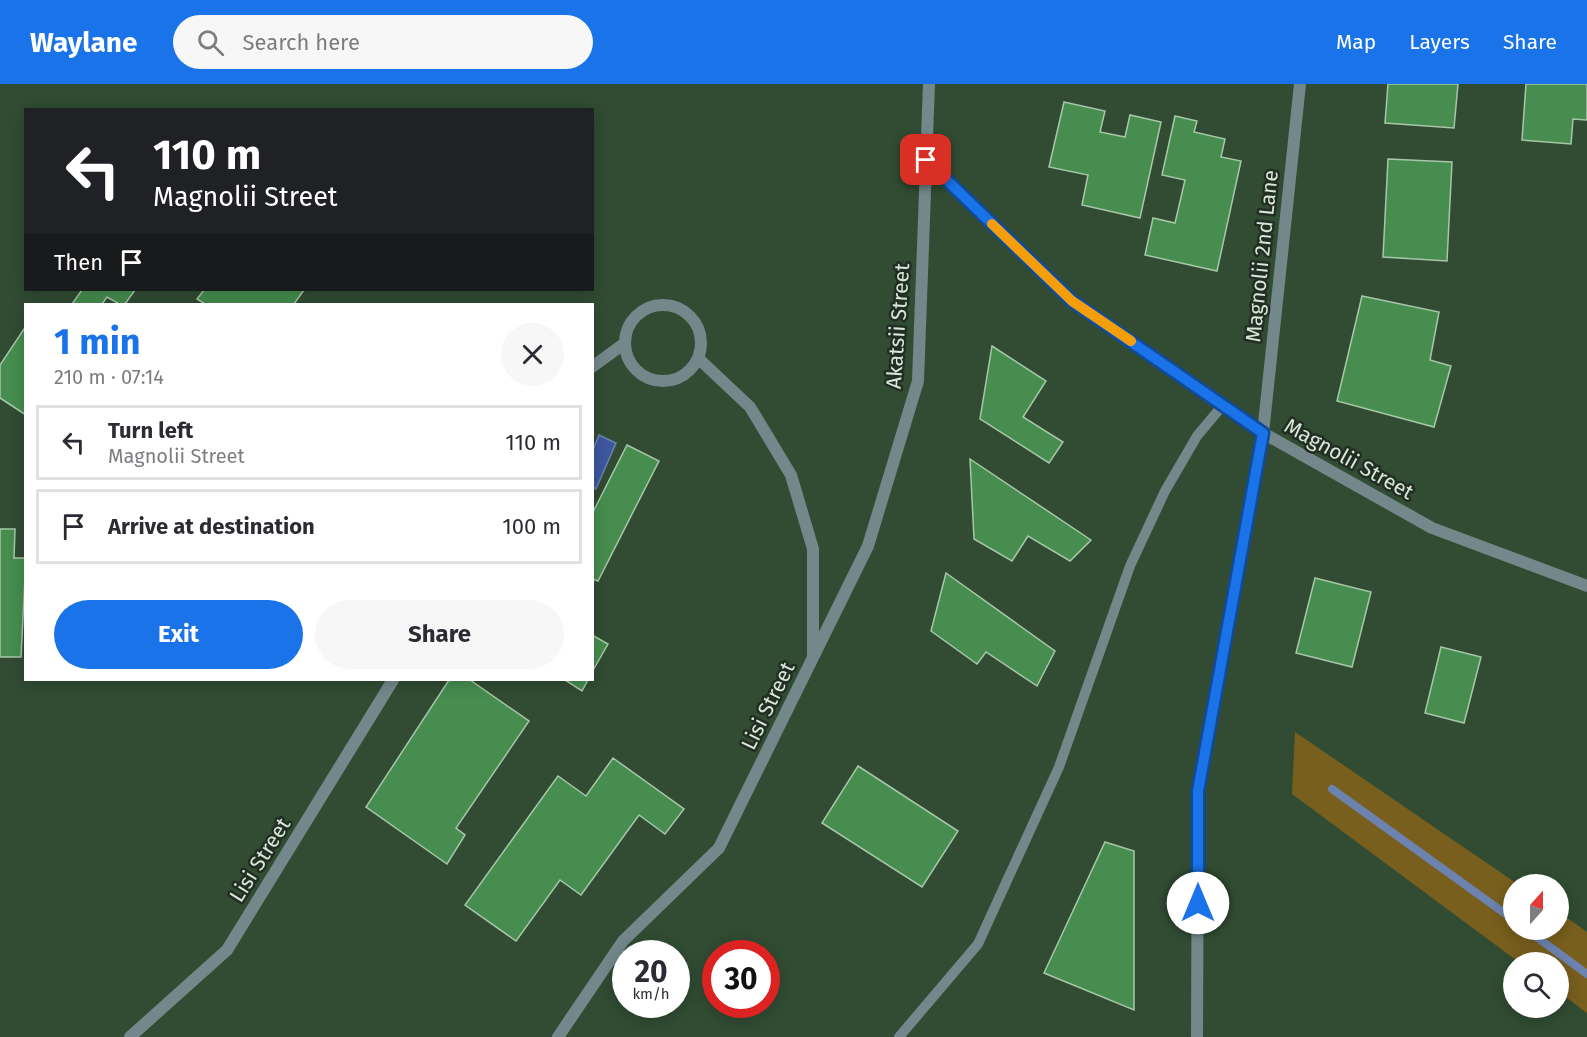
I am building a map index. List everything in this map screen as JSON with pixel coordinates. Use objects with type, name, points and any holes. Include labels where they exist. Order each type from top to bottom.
[{"type":"street","name":"Akatsii Street","points":[[813,659],[868,546],[918,381],[929,84]]},
{"type":"street","name":"Magnolii 2nd Lane","points":[[1197,1037],[1198,791],[1263,433],[1300,84]]},
{"type":"street","name":"Magnolii Street","points":[[926,160],[1072,301],[1263,433],[1432,528],[1587,586]]},
{"type":"street","points":[[671,306],[688,314],[696,323],[702,346],[693,368],[676,379],[656,381],[646,377],[631,363],[625,343],[630,326],[641,312],[652,307],[671,306]]},
{"type":"street","points":[[594,366],[625,343]]},
{"type":"street","name":"Lisi Street","points":[[558,1037],[623,941],[719,848],[813,659],[813,549],[791,475],[750,406],[699,358]]},
{"type":"street","name":"Lisi Street","points":[[130,1037],[227,950],[392,681]]},
{"type":"lane","points":[[899,1037],[978,944],[1059,767],[1130,566],[1165,491],[1197,436],[1223,405]]},
{"type":"shaded area","points":[[1295,732],[1503,874],[1503,940],[1569,940],[1569,919],[1587,932],[1587,1013],[1569,1000],[1569,952],[1505,952],[1292,794]]},
{"type":"water","points":[[599,435],[616,443],[596,489],[594,488],[594,448]]},
{"type":"building","points":[[1388,84],[1458,84],[1454,128],[1385,123]]},
{"type":"building","points":[[1526,84],[1587,84],[1587,120],[1573,119],[1571,144],[1522,140]]},
{"type":"building","points":[[1064,102],[1105,111],[1100,132],[1125,137],[1130,115],[1161,122],[1140,218],[1082,205],[1088,175],[1049,167]]},
{"type":"building","points":[[1175,116],[1197,121],[1194,132],[1225,139],[1221,157],[1241,161],[1217,271],[1145,255],[1153,218],[1175,223],[1185,180],[1162,175]]},
{"type":"building","points":[[1388,159],[1452,162],[1447,261],[1383,257]]},
{"type":"building","points":[[81,291],[134,291],[126,303],[117,303],[107,297],[103,303],[73,303]]},
{"type":"building","points":[[203,291],[303,291],[295,303],[203,303],[197,299]]},
{"type":"building","points":[[1362,296],[1439,312],[1430,360],[1451,366],[1434,427],[1337,401]]},
{"type":"building","points":[[24,329],[24,414],[0,398],[0,365]]},
{"type":"building","points":[[992,346],[1046,381],[1023,417],[1063,442],[1049,463],[980,419]]},
{"type":"building","points":[[627,445],[659,461],[598,581],[594,580],[594,510]]},
{"type":"building","points":[[970,459],[1091,540],[1070,561],[1028,536],[1012,561],[974,539]]},
{"type":"building","points":[[0,529],[15,529],[14,558],[24,558],[21,657],[0,657]]},
{"type":"building","points":[[946,573],[1055,651],[1037,686],[986,652],[977,664],[931,631]]},
{"type":"building","points":[[1315,578],[1371,592],[1352,667],[1296,653]]},
{"type":"building","points":[[594,636],[608,644],[594,668]]},
{"type":"building","points":[[1441,647],[1481,657],[1464,723],[1425,713]]},
{"type":"building","points":[[448,681],[471,681],[529,721],[456,828],[465,835],[447,864],[366,807]]},
{"type":"building","points":[[567,681],[587,681],[582,691]]},
{"type":"building","points":[[613,758],[684,809],[665,834],[639,815],[581,895],[560,880],[516,941],[465,905],[558,776],[586,796]]},
{"type":"building","points":[[858,766],[958,831],[922,887],[822,823]]},
{"type":"building","points":[[1105,842],[1134,851],[1134,1010],[1044,973]]},
{"type":"waterway","points":[[1332,789],[1503,912]]},
{"type":"waterway","points":[[1541,940],[1587,974]]},
{"type":"slow traffic","points":[[992,224],[1072,301],[1131,341]]},
{"type":"route","points":[[926,160],[1072,301],[1263,433],[1198,791],[1198,903]]}]
